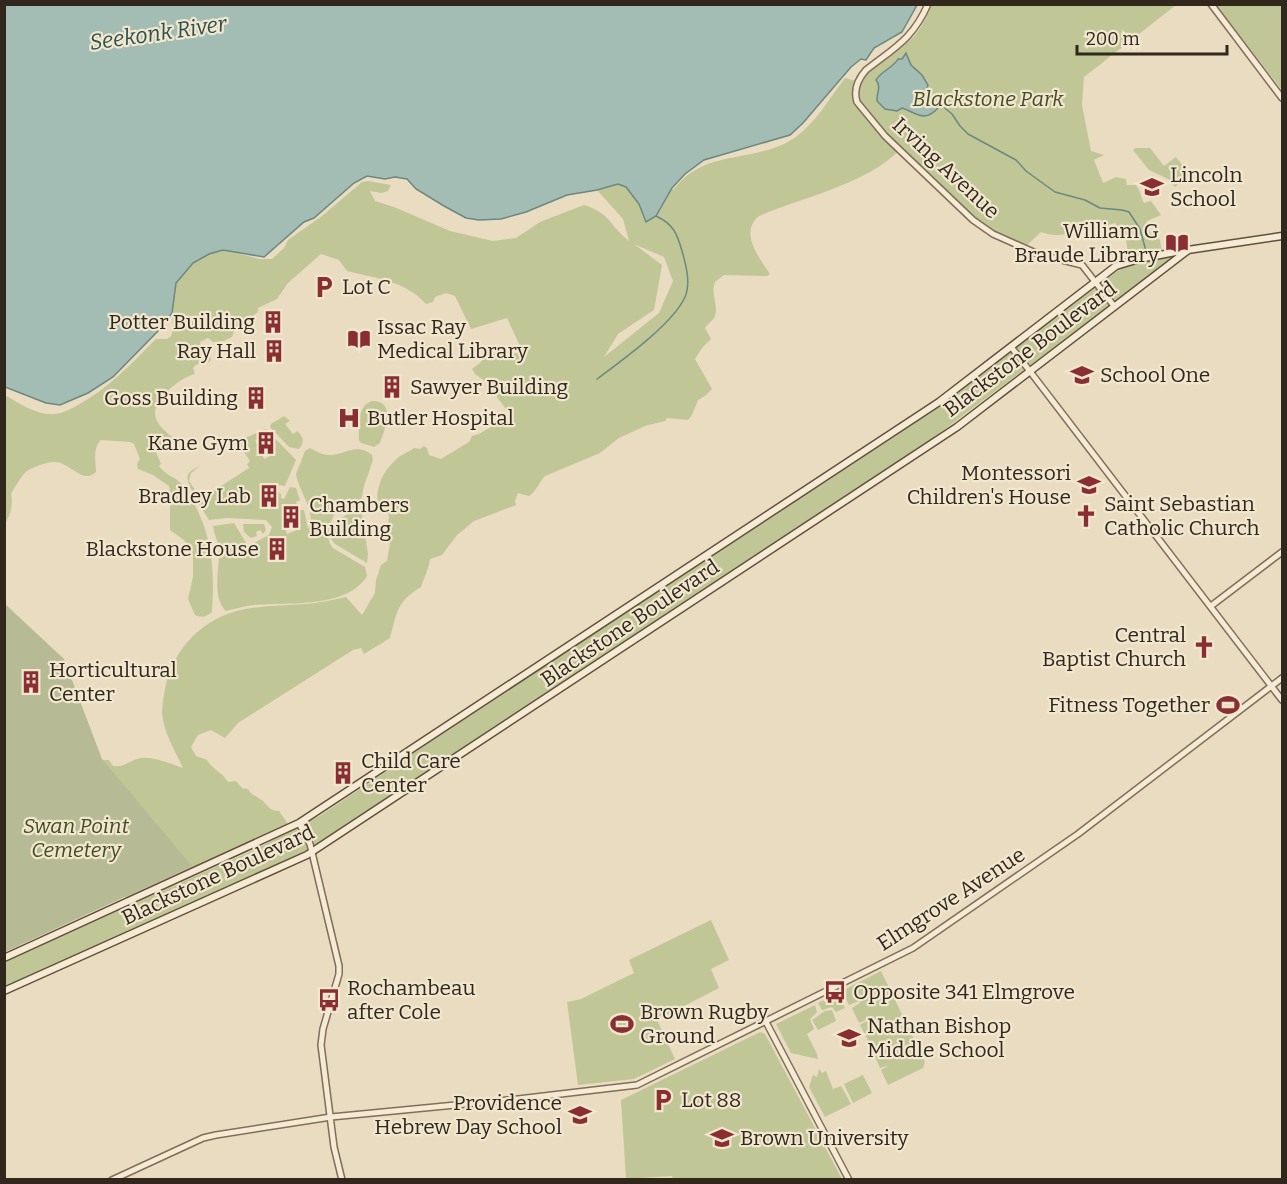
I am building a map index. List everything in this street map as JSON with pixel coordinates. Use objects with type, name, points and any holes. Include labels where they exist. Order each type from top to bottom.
[{"type":"main road","points":[[1189,250],[1282,236]]},
{"type":"main road","name":"Blackstone Boulevard","points":[[4,958],[299,823],[939,402],[1123,263],[1189,250]]},
{"type":"main road","name":"Blackstone Boulevard","points":[[4,991],[312,852],[957,427],[1189,250]]},
{"type":"street","name":"Irving Avenue","points":[[928,4],[908,38],[866,70],[858,80],[855,96],[861,107],[885,136],[973,220],[993,234],[1038,254],[1082,265],[1114,306]]},
{"type":"street","points":[[1211,4],[1282,98]]},
{"type":"street","points":[[1011,348],[1282,700]]},
{"type":"street","points":[[1211,606],[1282,552]]},
{"type":"street","name":"Elmgrove Avenue","points":[[112,1179],[161,1159],[203,1138],[331,1117],[632,1086],[913,948],[1078,834],[1282,678]]},
{"type":"street","points":[[299,823],[312,852],[339,966],[339,974],[321,1039],[334,1147],[342,1179]]},
{"type":"street","points":[[766,1022],[849,1179]]},
{"type":"green space","name":"Blackstone Park","points":[[932,5],[1176,5],[1084,77],[1082,105],[1091,151],[1104,155],[1094,160],[1103,183],[1116,177],[1126,179],[1127,185],[1136,185],[1139,189],[1144,203],[1151,201],[1161,215],[1147,221],[1146,224],[1150,232],[1160,240],[1162,253],[1135,259],[1135,256],[1128,257],[1126,239],[1115,223],[1099,228],[1096,225],[1067,234],[1056,235],[1041,232],[1024,248],[1006,240],[973,218],[900,149],[871,172],[853,181],[759,216],[753,222],[751,237],[756,253],[770,274],[767,276],[724,275],[715,282],[713,291],[716,312],[705,328],[711,339],[695,359],[712,389],[698,400],[688,420],[667,418],[665,421],[645,426],[619,438],[600,453],[545,476],[529,496],[518,493],[516,505],[474,521],[457,535],[442,555],[430,559],[421,587],[402,603],[390,638],[364,654],[361,648],[353,650],[238,723],[225,738],[211,730],[198,735],[191,747],[196,756],[207,760],[228,782],[236,781],[270,808],[279,811],[290,827],[127,901],[120,887],[91,760],[109,760],[113,766],[117,766],[137,759],[151,758],[183,768],[170,742],[162,713],[167,680],[179,653],[188,642],[210,623],[223,616],[245,609],[310,604],[346,597],[362,615],[375,593],[376,580],[381,565],[387,561],[390,543],[387,530],[389,517],[387,509],[378,506],[377,499],[384,473],[400,457],[414,448],[420,449],[424,446],[429,455],[441,459],[469,442],[472,436],[508,417],[509,413],[485,381],[472,369],[486,356],[502,352],[505,356],[517,353],[520,346],[507,318],[471,329],[455,296],[446,293],[426,304],[400,285],[347,271],[339,260],[321,254],[288,283],[277,299],[258,308],[258,312],[235,329],[232,337],[224,341],[213,342],[208,338],[200,342],[202,351],[206,351],[211,358],[210,362],[195,366],[193,368],[195,374],[176,384],[159,401],[155,417],[172,437],[155,450],[161,464],[159,466],[184,487],[201,517],[206,532],[212,562],[213,594],[212,612],[204,616],[195,615],[188,599],[193,577],[193,555],[184,540],[170,530],[170,503],[166,493],[170,490],[169,486],[153,475],[138,469],[137,464],[140,459],[134,444],[130,442],[101,440],[95,451],[96,472],[91,475],[81,475],[66,465],[54,462],[27,471],[11,494],[11,509],[5,523],[5,395],[41,413],[56,414],[74,407],[100,391],[156,339],[167,339],[171,336],[173,327],[171,302],[175,286],[205,245],[260,259],[272,259],[284,248],[288,240],[322,216],[362,182],[391,185],[388,191],[381,193],[370,191],[375,201],[450,231],[493,241],[516,238],[540,222],[584,205],[604,216],[629,241],[623,219],[597,190],[618,184],[685,174],[672,188],[673,190],[685,177],[712,163],[771,149],[786,143],[812,123],[845,78],[860,82],[877,64],[914,37]],"holes":[[[634,244],[664,257],[673,281],[659,313],[604,357],[618,334],[654,310],[662,265]]]},
{"type":"green space","points":[[1216,5],[1282,5],[1282,90]]},
{"type":"green space","points":[[1150,148],[1164,166],[1176,157],[1190,175],[1175,187],[1168,179],[1149,170],[1133,150]]},
{"type":"green space","points":[[1172,255],[1172,259],[925,444],[304,852],[5,989],[4,962],[249,852],[321,815],[767,518],[936,409],[1116,272],[1128,265]]},
{"type":"green space","points":[[372,401],[380,402],[387,411],[380,443],[374,447],[361,443],[359,440],[361,412]]},
{"type":"green space","points":[[284,416],[290,421],[285,424],[293,434],[298,431],[303,439],[299,449],[289,447],[270,427]]},
{"type":"green space","points":[[266,429],[296,460],[285,486],[279,485],[277,491],[284,499],[290,487],[296,488],[300,500],[296,502],[300,510],[304,510],[308,529],[311,516],[296,474],[305,451],[310,448],[321,454],[329,455],[356,449],[372,455],[373,460],[360,505],[334,514],[329,531],[329,540],[333,548],[365,567],[367,576],[358,587],[346,594],[315,602],[254,605],[226,611],[221,605],[217,590],[219,549],[213,526],[234,523],[251,551],[254,550],[252,544],[269,535],[272,527],[266,520],[227,518],[209,520],[195,497],[189,484],[188,475],[200,466],[191,473],[189,481],[201,499],[249,468],[247,464],[250,461],[239,444],[233,443]],"holes":[[[268,434],[276,447],[274,448],[276,453],[264,459],[255,440]],[[292,504],[301,526],[287,534],[285,528],[292,525],[291,522],[287,523],[284,515],[288,514],[286,506]]]},
{"type":"green space","points":[[359,510],[362,515],[368,554],[367,563],[335,544],[331,539],[337,523],[348,514]]},
{"type":"green space","points":[[243,524],[264,524],[266,530],[263,534],[260,530],[256,532],[257,536],[251,538],[244,532]]},
{"type":"green space","name":"Swan Point Cemetery","points":[[5,604],[64,659],[102,759],[192,866],[5,952]]},
{"type":"green space","points":[[711,920],[729,960],[711,969],[719,988],[657,1020],[675,1059],[634,1079],[578,1085],[567,1002],[581,999],[634,973],[629,960]]},
{"type":"green space","points":[[881,971],[925,1062],[923,1068],[888,1085],[881,1070],[889,1065],[880,1068],[873,1052],[882,1047],[873,1050],[860,1025],[868,1019],[859,1023],[852,1008],[860,1003],[859,1001],[849,1005],[842,991]]},
{"type":"green space","points":[[838,993],[845,1008],[836,1012],[832,1007],[822,1010],[818,1003]]},
{"type":"green space","points":[[815,1005],[817,1012],[810,1019],[814,1029],[807,1034],[818,1059],[791,1053],[776,1024]]},
{"type":"green space","points":[[832,1010],[836,1021],[818,1030],[812,1020],[825,1011]]},
{"type":"green space","name":"Brown University","points":[[760,1032],[765,1034],[842,1179],[673,1180],[672,1176],[626,1179],[621,1100]]},
{"type":"green space","points":[[819,1069],[822,1073],[826,1071],[833,1089],[841,1086],[851,1104],[825,1117],[809,1087],[813,1075],[817,1077]]},
{"type":"green space","points":[[863,1075],[872,1093],[853,1103],[844,1084]]},
{"type":"water","name":"Seekonk River","points":[[4,5],[917,5],[902,32],[874,48],[866,60],[861,59],[851,67],[790,135],[704,160],[685,174],[672,188],[656,216],[646,222],[639,204],[626,187],[618,184],[567,195],[526,212],[501,219],[479,220],[466,218],[444,206],[416,189],[407,179],[367,176],[354,183],[314,218],[304,222],[264,257],[223,250],[209,254],[193,263],[176,283],[172,313],[159,330],[113,377],[88,393],[60,405],[46,403],[5,387]]},
{"type":"water","points":[[906,53],[911,65],[922,75],[928,85],[923,100],[927,105],[935,104],[938,108],[929,115],[920,116],[902,108],[897,111],[885,109],[877,101],[879,88],[876,80]]},
{"type":"waterway","points":[[936,106],[940,104],[952,114],[968,134],[1016,160],[1026,171],[1055,192],[1085,200],[1100,208],[1129,212],[1140,229],[1146,251]]},
{"type":"waterway","points":[[597,379],[670,319],[687,292],[685,262],[678,239],[674,230],[656,216]]},
{"type":"place","name":"Lincoln School","points":[[1152,187]]},
{"type":"place","name":"William G Braude Library","points":[[1177,243]]},
{"type":"place","name":"Lot C","points":[[324,287]]},
{"type":"place","name":"Potter Building","points":[[273,322]]},
{"type":"place","name":"Issac Ray Medical Library","points":[[359,339]]},
{"type":"place","name":"Ray Hall","points":[[274,351]]},
{"type":"place","name":"School One","points":[[1082,375]]},
{"type":"place","name":"Sawyer Building","points":[[392,387]]},
{"type":"place","name":"Goss Building","points":[[256,398]]},
{"type":"place","name":"Butler Hospital","points":[[349,418]]},
{"type":"place","name":"Kane Gym","points":[[266,443]]},
{"type":"place","name":"Montessori Children's House","points":[[1089,485]]},
{"type":"place","name":"Bradley Lab","points":[[269,496]]},
{"type":"place","name":"Saint Sebastian Catholic Church","points":[[1086,516]]},
{"type":"place","name":"Chambers Building","points":[[291,517]]},
{"type":"place","name":"Blackstone House","points":[[277,549]]},
{"type":"place","name":"Central Baptist Church","points":[[1204,647]]},
{"type":"place","name":"Horticultural Center","points":[[31,682]]},
{"type":"place","name":"Fitness Together","points":[[1228,705]]},
{"type":"place","name":"Child Care Center","points":[[343,773]]},
{"type":"place","name":"Opposite 341 Elmgrove","points":[[835,992]]},
{"type":"place","name":"Rochambeau after Cole","points":[[329,1000]]},
{"type":"place","name":"Brown Rugby Ground","points":[[622,1024]]},
{"type":"place","name":"Nathan Bishop Middle School","points":[[849,1038]]},
{"type":"place","name":"Lot 88","points":[[663,1100]]},
{"type":"place","name":"Providence Hebrew Day School","points":[[580,1115]]},
{"type":"place","name":"Brown University","points":[[722,1138]]}]
